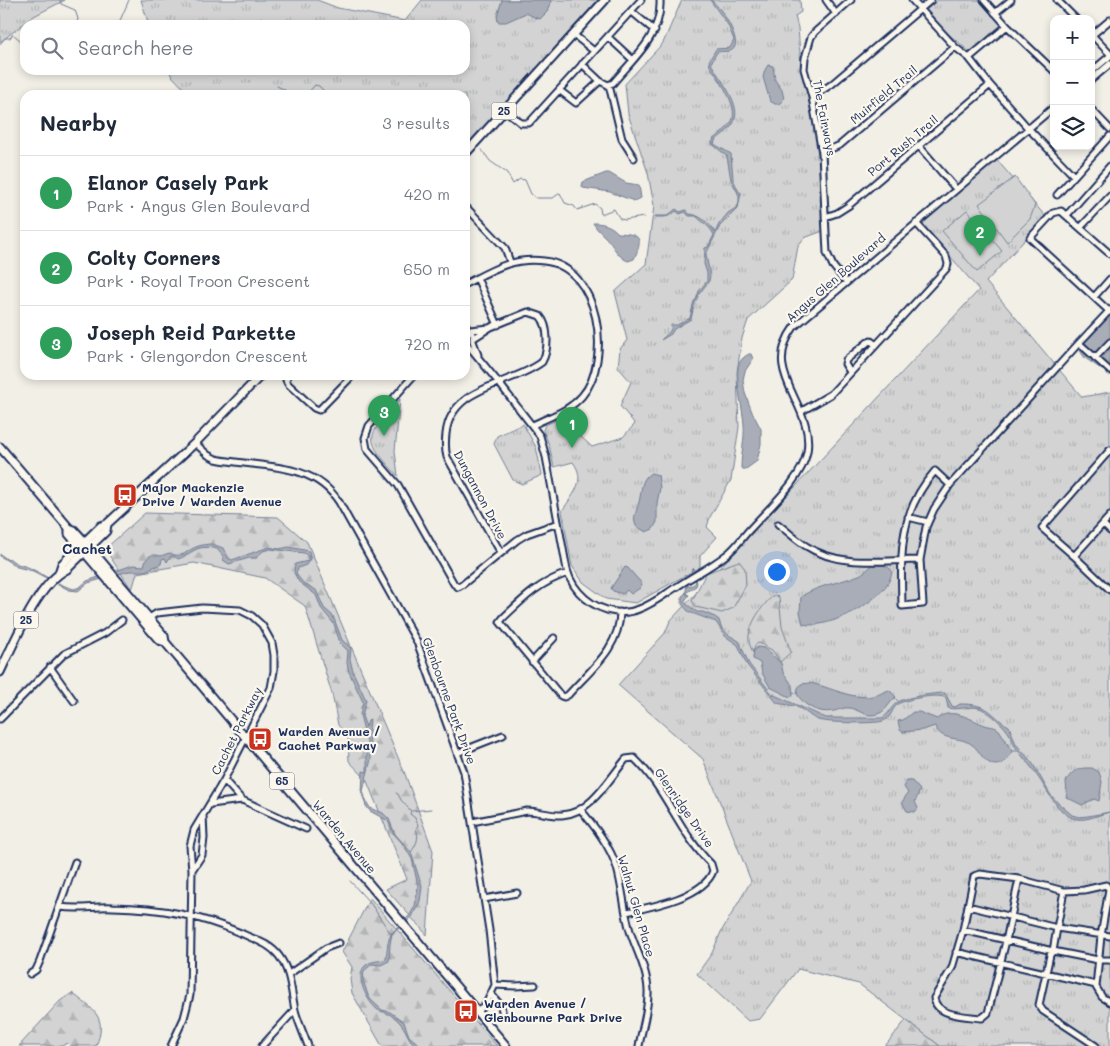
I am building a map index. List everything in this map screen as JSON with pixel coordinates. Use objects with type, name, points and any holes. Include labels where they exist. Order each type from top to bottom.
[{"type":"main road","name":"25","points":[[470,148],[605,0]]},
{"type":"main road","name":"25","points":[[0,672],[44,590],[60,573],[67,569],[84,547],[106,531],[107,524],[195,443],[256,380]]},
{"type":"main road","name":"Warden Avenue","points":[[0,447],[69,528],[74,530],[84,547],[159,640],[165,642]]},
{"type":"main road","name":"Warden Avenue","points":[[84,547],[164,636],[165,642],[506,1046]]},
{"type":"street","points":[[505,110],[521,123],[529,123],[641,0]]},
{"type":"street","points":[[608,85],[613,83],[655,31],[659,21],[660,0]]},
{"type":"street","points":[[826,0],[836,14]]},
{"type":"street","name":"The Fairways","points":[[846,282],[833,266],[828,256],[822,153],[812,97],[804,69],[806,51],[815,32],[851,0]]},
{"type":"street","points":[[912,0],[955,47],[969,58],[990,86],[1074,176]]},
{"type":"street","points":[[812,97],[832,84],[931,0]]},
{"type":"street","points":[[984,0],[1006,26],[1050,66]]},
{"type":"street","points":[[995,13],[1012,0]]},
{"type":"street","points":[[1057,0],[1072,15]]},
{"type":"street","points":[[631,11],[655,31]]},
{"type":"street","points":[[1095,32],[1110,20]]},
{"type":"street","points":[[969,58],[1006,26]]},
{"type":"street","points":[[574,35],[594,51]]},
{"type":"street","points":[[608,37],[633,60]]},
{"type":"street","points":[[1095,38],[1110,55],[1095,68]]},
{"type":"street","name":"Muirfield Trail","points":[[822,153],[840,145],[955,47]]},
{"type":"street","points":[[582,64],[600,81],[608,85],[622,139],[634,158]]},
{"type":"street","points":[[1095,77],[1110,64]]},
{"type":"street","points":[[559,90],[576,104],[600,81]]},
{"type":"street","name":"Port Rush Trail","points":[[825,217],[837,213],[848,206],[990,86]]},
{"type":"street","name":"Angus Glen Boulevard","points":[[470,349],[532,425],[544,446],[568,573],[576,588],[591,602],[605,610],[634,611],[644,607],[729,552],[791,484],[802,467],[806,456],[808,436],[802,411],[783,370],[782,355],[785,342],[796,324],[1050,110]]},
{"type":"street","points":[[1095,113],[1110,129]]},
{"type":"street","points":[[1057,195],[1110,136]]},
{"type":"street","points":[[919,146],[956,189]]},
{"type":"street","points":[[1067,214],[1110,166]]},
{"type":"street","points":[[1081,228],[1110,197]]},
{"type":"street","points":[[470,211],[504,247],[510,262]]},
{"type":"street","points":[[950,485],[935,472],[928,479],[915,500],[908,517],[902,542],[902,606],[923,604],[920,560],[928,522],[950,485],[1110,311],[1030,238],[1054,212],[1061,211],[1067,214],[1110,254]]},
{"type":"street","points":[[802,411],[827,397],[947,268],[946,256],[916,223]]},
{"type":"street","points":[[470,282],[498,266],[510,262],[543,261],[566,269],[586,291],[593,305],[598,330],[596,367],[587,389],[578,400],[566,409],[532,425]]},
{"type":"street","points":[[477,278],[498,325]]},
{"type":"street","points":[[1094,297],[1110,279]]},
{"type":"street","points":[[470,330],[492,327],[524,313],[531,312],[542,318],[546,329],[545,354],[542,362],[499,383]]},
{"type":"street","points":[[470,342],[492,327]]},
{"type":"street","name":"Angus Glen Boulevard","points":[[470,332],[473,334],[473,340],[480,360]]},
{"type":"street","points":[[850,372],[845,364],[846,360],[868,342],[871,341],[876,345]]},
{"type":"street","points":[[1095,358],[1110,342]]},
{"type":"street","points":[[1080,343],[1110,371]]},
{"type":"street","points":[[286,380],[314,408],[319,410],[347,380]]},
{"type":"street","points":[[410,380],[369,426],[365,438],[367,449],[398,485],[455,586],[466,583],[500,553],[523,536],[558,523]]},
{"type":"street","name":"Dungannon Drive","points":[[499,383],[471,395],[453,412],[447,425],[445,447],[448,460],[500,553]]},
{"type":"street","name":"Glenbourne Park Drive","points":[[195,443],[208,455],[216,458],[282,468],[308,475],[321,483],[333,495],[417,642],[467,783],[496,985]]},
{"type":"street","points":[[1110,450],[1042,528],[1110,590]]},
{"type":"street","points":[[1074,556],[1110,516]]},
{"type":"street","points":[[908,517],[928,522]]},
{"type":"street","points":[[778,524],[807,547],[829,556],[866,562],[920,560]]},
{"type":"street","points":[[1103,524],[1110,531]]},
{"type":"street","points":[[568,573],[539,586],[500,621],[500,625],[559,694],[566,696],[614,643],[619,628],[620,612]]},
{"type":"street","name":"Cachet Parkway","points":[[148,618],[157,613],[202,608],[240,610],[252,616],[262,625],[272,643],[274,671],[271,688],[211,804],[194,830],[190,846],[192,870],[190,995],[184,1018],[171,1046]]},
{"type":"street","points":[[0,719],[64,654],[105,633],[122,620]]},
{"type":"street","points":[[532,662],[554,638]]},
{"type":"street","points":[[50,667],[74,701]]},
{"type":"street","points":[[457,753],[503,735]]},
{"type":"street","name":"Glenridge Drive","points":[[581,810],[595,797],[626,759],[634,758],[659,787],[676,818],[711,864],[712,874],[683,896],[664,904],[627,912]]},
{"type":"street","points":[[224,780],[242,800],[306,829]]},
{"type":"street","points":[[211,804],[242,800]]},
{"type":"street","points":[[472,822],[536,811],[558,815],[573,814],[581,810]]},
{"type":"street","name":"Walnut Glen Place","points":[[581,810],[599,834],[617,867],[631,932],[644,971],[648,997],[639,1046]]},
{"type":"street","name":"Cachet Parkway","points":[[192,870],[202,855],[204,838],[203,814]]},
{"type":"street","points":[[30,974],[36,970],[40,961],[75,862]]},
{"type":"street","points":[[1019,879],[1012,917],[988,1013],[982,1018],[946,1012],[938,1008],[934,998],[952,968],[963,930],[974,876],[980,874],[1019,879],[1064,891],[1084,890],[1108,885],[1096,984],[1098,992],[1110,1002]]},
{"type":"street","points":[[1064,891],[1053,952],[1050,955],[1039,1005],[1043,1011],[1096,1046]]},
{"type":"street","points":[[484,899],[517,893]]},
{"type":"street","points":[[60,907],[75,910],[112,906],[161,910],[190,915],[220,924],[270,946],[279,956],[289,974],[296,1010],[308,1046]]},
{"type":"street","points":[[968,906],[1056,928],[1110,936]]},
{"type":"street","points":[[963,930],[1053,952],[1098,960],[1110,960]]},
{"type":"street","points":[[289,974],[326,948],[339,943]]},
{"type":"street","points":[[956,952],[1096,984]]},
{"type":"street","points":[[477,1013],[484,1006],[496,985],[535,985]]},
{"type":"street","points":[[491,994],[501,1006],[503,1016]]},
{"type":"street","points":[[262,1046],[296,1010]]},
{"type":"green space","points":[[0,0],[65,0],[29,20],[20,20],[20,27],[0,42]]},
{"type":"green space","points":[[141,0],[317,0],[338,8],[400,20],[147,20]]},
{"type":"green space","points":[[422,0],[598,0],[470,142],[470,90],[185,90],[171,75],[470,75],[470,20],[406,20]]},
{"type":"green space","points":[[682,0],[800,0],[801,12],[795,16],[798,28],[801,66],[814,125],[821,175],[823,231],[804,238],[798,246],[792,280],[748,320],[742,338],[737,372],[739,427],[731,480],[710,517],[707,527],[717,537],[700,556],[700,567],[636,603],[606,599],[583,582],[572,566],[562,511],[577,487],[579,475],[573,462],[554,467],[543,430],[545,425],[566,416],[566,423],[592,447],[623,437],[635,424],[620,406],[631,382],[618,367],[620,349],[627,340],[615,292],[646,264],[654,206],[648,173],[628,114],[625,84],[663,43]]},
{"type":"green space","points":[[938,0],[980,0],[1001,25],[970,52],[941,28],[925,11]]},
{"type":"green space","points":[[996,159],[1046,217],[986,282],[1082,397],[1110,392],[1110,1046],[940,1046],[859,984],[798,969],[760,1019],[748,1021],[697,974],[712,953],[721,932],[751,881],[703,759],[618,685],[665,633],[670,621],[979,290],[922,223]]},
{"type":"green space","points":[[1015,177],[1035,205],[1030,219],[1007,242],[979,204]]},
{"type":"green space","points":[[967,210],[1002,251],[977,272],[942,231]]},
{"type":"green space","points":[[400,399],[395,451],[398,476],[378,453],[373,437],[375,430]]},
{"type":"green space","points":[[523,424],[536,447],[542,475],[522,484],[513,480],[494,444],[497,436]]},
{"type":"green space","points":[[145,513],[278,517],[307,542],[405,774],[433,851],[427,935],[386,889],[407,879],[366,779],[349,761],[348,738],[338,725],[332,694],[305,606],[265,578],[194,563],[137,573],[132,590],[105,549]]},
{"type":"green space","points":[[739,561],[745,569],[746,585],[733,608],[722,613],[696,607],[692,601],[706,573]]},
{"type":"green space","points":[[774,595],[779,597],[782,627],[791,652],[780,662],[772,650],[759,643],[755,645],[753,653],[749,642],[753,622],[765,604]]},
{"type":"green space","points":[[370,898],[497,1046],[382,1046],[352,993],[350,979],[352,967],[342,952]]},
{"type":"green space","points":[[72,993],[87,1004],[97,1015],[100,1028],[96,1046],[70,1046],[67,1043],[62,1046],[19,1046],[60,1001]]},
{"type":"green space","points":[[906,1020],[940,1046],[885,1046]]},
{"type":"shaded area","points":[[502,0],[551,1],[547,12],[540,19],[526,13],[506,22],[498,22],[497,16]]},
{"type":"shaded area","points":[[710,0],[719,8],[729,23],[735,40],[735,46],[732,50],[717,52],[711,63],[729,92],[735,109],[736,117],[733,124],[714,144],[731,154],[733,179],[741,193],[739,203],[739,195],[731,180],[727,156],[712,144],[714,138],[731,123],[733,108],[709,61],[716,49],[730,48],[734,40],[728,25]]},
{"type":"shaded area","points":[[768,65],[773,66],[775,80],[782,90],[784,99],[779,104],[770,101],[763,77]]},
{"type":"shaded area","points":[[606,173],[626,183],[639,185],[641,198],[634,201],[610,192],[583,188],[583,182]]},
{"type":"shaded area","points":[[739,203],[738,208],[720,226],[706,254],[710,276],[709,281],[699,294],[691,319],[674,329],[671,334],[661,340],[670,332],[671,325],[677,325],[690,318],[694,301],[707,281],[704,264],[705,248],[708,247],[714,235],[696,216],[689,216],[685,212],[680,214],[676,211],[666,217],[655,216],[667,216],[676,209],[680,212],[686,210],[689,214],[693,214],[704,220],[715,233],[719,224]]},
{"type":"shaded area","points":[[593,223],[607,225],[618,233],[636,236],[639,247],[634,259],[628,261],[620,256]]},
{"type":"shaded area","points":[[1110,313],[1110,375],[1085,358],[1077,346],[1087,330]]},
{"type":"shaded area","points":[[751,354],[753,359],[745,371],[743,380],[745,393],[761,429],[761,444],[757,461],[743,469],[741,468],[744,425],[738,383],[738,368],[739,363]]},
{"type":"shaded area","points":[[651,473],[658,475],[660,488],[657,503],[657,522],[653,529],[646,532],[636,526],[635,517],[643,482]]},
{"type":"shaded area","points":[[212,544],[223,548],[228,558],[232,560],[269,547],[279,549],[289,547],[309,551],[310,559],[306,565],[298,568],[296,574],[304,584],[316,590],[324,608],[333,616],[342,640],[351,648],[350,659],[353,672],[366,700],[362,716],[366,727],[370,719],[371,759],[363,791],[370,808],[383,813],[389,819],[395,834],[411,852],[422,887],[420,901],[412,917],[392,934],[389,961],[381,965],[372,964],[364,971],[363,980],[371,1000],[382,1010],[390,1012],[404,1022],[409,1036],[421,1046],[411,1041],[396,1019],[374,1007],[364,990],[362,983],[362,971],[365,966],[386,959],[391,934],[410,915],[415,906],[418,886],[412,859],[403,844],[393,833],[388,821],[370,811],[362,794],[363,771],[367,772],[367,742],[360,715],[363,702],[349,672],[347,663],[348,651],[340,643],[334,624],[321,608],[316,595],[299,582],[294,573],[295,564],[308,561],[308,556],[304,553],[270,549],[263,551],[256,558],[249,558],[229,564],[223,560],[223,556],[217,549],[208,547],[196,549],[178,559],[174,556],[170,557],[167,562],[165,558],[162,559],[161,564],[145,571],[129,571],[88,583],[78,591],[69,590],[33,571],[17,567],[0,556],[0,554],[8,560],[9,558],[17,564],[30,568],[74,589],[87,581],[133,565],[144,566],[146,560],[152,555],[161,556],[169,553],[181,555],[198,546]]},
{"type":"shaded area","points":[[879,563],[892,571],[889,581],[881,592],[870,601],[856,610],[827,622],[814,625],[803,624],[800,612],[801,597],[821,587],[859,575]]},
{"type":"shaded area","points":[[625,567],[642,584],[640,588],[631,594],[627,590],[623,594],[613,591],[611,588]]},
{"type":"shaded area","points":[[693,568],[697,583],[696,586],[687,592],[686,594],[689,595],[684,602],[697,612],[703,612],[719,620],[721,627],[727,634],[739,641],[749,664],[772,694],[826,718],[882,718],[896,704],[907,698],[945,693],[952,706],[964,704],[981,707],[989,710],[1009,726],[1016,744],[1033,764],[1050,794],[1072,815],[1079,817],[1110,812],[1089,818],[1076,819],[1060,809],[1014,745],[1005,728],[998,720],[982,709],[970,707],[948,708],[946,698],[937,696],[922,697],[898,704],[886,720],[871,723],[851,723],[818,720],[801,709],[777,703],[747,665],[738,645],[725,636],[716,622],[689,612],[682,604],[682,596],[685,594],[687,586],[693,585],[696,582],[691,570]]},
{"type":"shaded area","points":[[758,647],[764,648],[781,663],[783,672],[792,685],[793,696],[790,697],[770,687],[762,673],[760,663],[753,659],[754,650]]},
{"type":"shaded area","points":[[810,683],[865,697],[889,690],[896,697],[885,710],[875,715],[867,715],[848,708],[828,712],[813,709],[800,699],[797,694],[798,688],[801,684]]},
{"type":"shaded area","points":[[913,712],[919,712],[937,719],[948,714],[961,715],[996,728],[1001,732],[1012,751],[1011,754],[1006,761],[995,765],[985,759],[970,743],[944,736],[935,726],[923,730],[903,732],[900,730],[898,721],[903,720]]},
{"type":"shaded area","points":[[1085,768],[1092,768],[1099,772],[1102,782],[1099,801],[1094,799],[1082,805],[1066,797],[1066,782],[1074,772]]},
{"type":"shaded area","points":[[907,781],[912,781],[920,790],[915,802],[918,808],[915,812],[907,811],[902,802],[908,793],[904,787]]},
{"type":"waterway","points":[[60,0],[61,4],[75,10],[78,20]]},
{"type":"waterway","points":[[120,20],[129,0]]},
{"type":"waterway","points":[[0,44],[5,38],[10,38],[13,34],[20,40]]},
{"type":"waterway","points":[[310,90],[315,85],[323,90]]},
{"type":"waterway","points":[[277,86],[285,90]]},
{"type":"waterway","points":[[482,150],[490,161],[507,173],[513,184],[520,179],[525,180],[531,194],[536,198],[553,198],[560,193],[565,203],[574,206],[577,210],[595,204],[600,208],[601,214],[614,209],[620,219],[644,217]]},
{"type":"waterway","points":[[793,692],[797,693]]},
{"type":"waterway","points":[[895,698],[898,701]]},
{"type":"waterway","points":[[1012,751],[1019,751]]},
{"type":"waterway","points":[[396,793],[411,811],[410,814],[415,818],[418,825],[416,829],[417,841],[411,852]]},
{"type":"waterway","points":[[412,811],[431,809]]},
{"type":"waterway","points":[[350,881],[371,904],[391,934]]},
{"type":"place","name":"Colty Corners","points":[[980,256]]},
{"type":"place","name":"Joseph Reid Parkette","points":[[384,436]]},
{"type":"place","name":"Elanor Casely Park","points":[[572,448]]},
{"type":"place","name":"Major Mackenzie Drive / Warden Avenue","points":[[125,495]]},
{"type":"place","name":"Warden Avenue / Cachet Parkway","points":[[260,739]]},
{"type":"place","name":"Warden Avenue / Glenbourne Park Drive","points":[[466,1011]]},
{"type":"district","name":"Cachet","points":[[87,549]]}]
